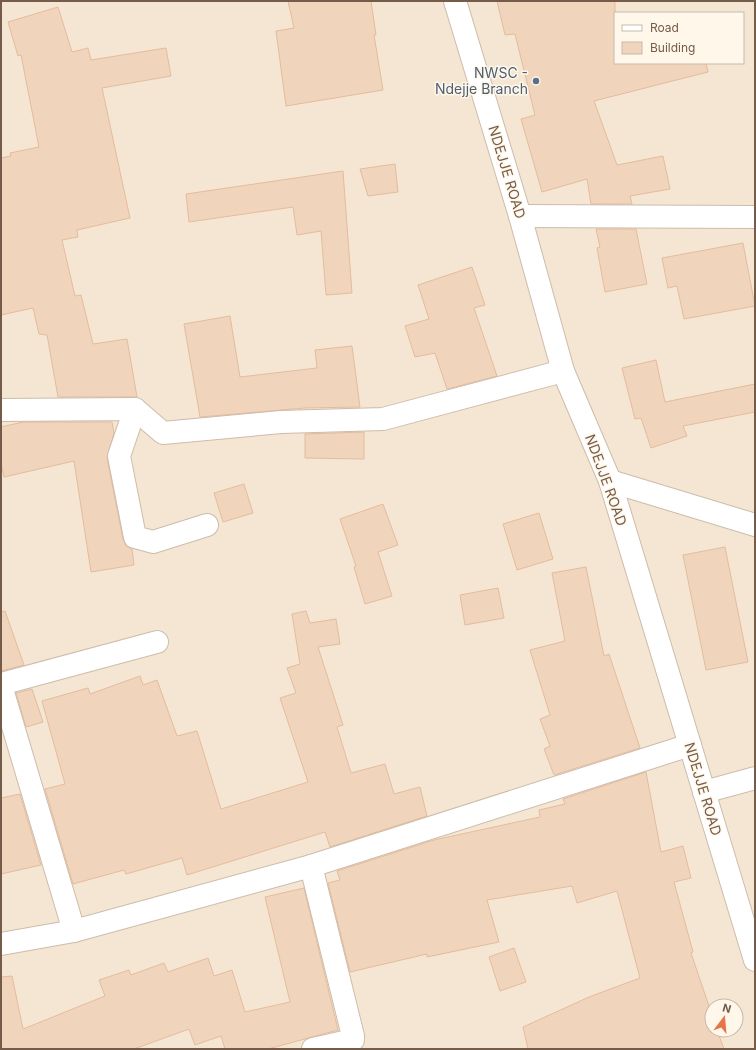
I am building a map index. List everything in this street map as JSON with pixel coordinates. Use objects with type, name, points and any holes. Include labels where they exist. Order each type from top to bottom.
[{"type":"street","name":"NDEJJE ROAD","points":[[455,1],[520,216],[563,371],[610,481],[755,960]]},
{"type":"street","points":[[520,216],[755,217]]},
{"type":"street","points":[[1,410],[135,409],[163,433],[281,422],[383,419],[563,371]]},
{"type":"street","points":[[135,409],[119,456],[135,537],[152,542],[207,525]]},
{"type":"street","points":[[610,481],[755,525]]},
{"type":"street","points":[[74,931],[1,685],[157,642]]},
{"type":"street","points":[[1,944],[74,931],[310,866],[690,746]]},
{"type":"street","points":[[704,792],[755,778]]},
{"type":"street","points":[[310,866],[354,1045],[313,1049]]},
{"type":"shaded area","points":[[1,1],[755,1],[755,1049],[1,1049]]},
{"type":"building","points":[[288,1],[371,1],[376,35],[374,35],[383,90],[286,106],[276,31],[294,28]]},
{"type":"building","points":[[497,1],[615,1],[614,64],[706,64],[708,72],[594,101],[617,165],[663,156],[670,189],[630,196],[632,204],[591,204],[587,179],[542,192],[521,119],[535,115],[515,34],[505,35]]},
{"type":"building","points":[[58,7],[72,52],[88,48],[91,60],[166,48],[171,76],[102,88],[130,218],[77,230],[78,237],[62,240],[75,296],[81,295],[93,344],[127,339],[137,397],[58,397],[47,335],[39,334],[33,308],[1,315],[1,158],[11,156],[10,153],[39,147],[21,55],[18,56],[8,22]]},
{"type":"building","points":[[395,164],[398,192],[368,196],[360,169]]},
{"type":"building","points":[[343,171],[352,293],[326,295],[321,231],[297,235],[293,207],[189,222],[186,194]]},
{"type":"building","points":[[596,229],[636,229],[647,284],[605,292],[597,248],[600,247]]},
{"type":"building","points":[[743,243],[755,306],[684,319],[677,286],[668,288],[662,258]]},
{"type":"building","points":[[472,267],[485,305],[474,308],[497,376],[447,389],[435,353],[415,357],[405,326],[429,319],[418,285]]},
{"type":"building","points":[[230,316],[240,377],[317,368],[315,350],[352,346],[360,407],[305,408],[200,417],[184,324]]},
{"type":"building","points":[[656,360],[665,402],[755,384],[755,412],[683,426],[687,436],[651,448],[641,418],[635,419],[622,368]]},
{"type":"building","points":[[23,422],[112,422],[114,433],[107,458],[123,539],[126,546],[132,549],[134,565],[91,572],[74,461],[4,477],[1,463],[1,427]]},
{"type":"building","points":[[364,432],[364,459],[305,458],[305,434]]},
{"type":"building","points":[[244,484],[253,513],[223,522],[214,493]]},
{"type":"building","points":[[383,504],[398,545],[378,552],[392,596],[365,604],[354,567],[356,566],[340,519]]},
{"type":"building","points":[[539,513],[553,559],[517,570],[503,524]]},
{"type":"building","points":[[725,547],[748,662],[706,670],[683,555]]},
{"type":"building","points":[[586,567],[604,656],[609,654],[640,748],[554,775],[544,749],[550,746],[540,719],[550,715],[530,650],[565,641],[552,573]]},
{"type":"building","points":[[498,588],[504,618],[465,625],[460,595]]},
{"type":"building","points":[[5,611],[24,665],[1,671],[1,612]]},
{"type":"building","points":[[306,611],[310,623],[336,619],[340,644],[318,647],[343,725],[337,727],[351,773],[385,764],[394,794],[420,787],[427,816],[330,847],[325,832],[187,875],[182,858],[126,874],[124,870],[73,884],[45,789],[65,784],[42,701],[88,688],[90,694],[140,676],[143,685],[157,680],[177,736],[197,731],[221,809],[308,782],[280,698],[296,693],[287,668],[300,664],[292,614]]},
{"type":"building","points":[[32,689],[43,722],[26,727],[16,693]]},
{"type":"building","points":[[646,772],[661,852],[683,846],[691,878],[674,882],[693,952],[691,953],[706,998],[704,998],[704,1038],[720,1038],[724,1049],[528,1049],[523,1027],[589,997],[640,978],[617,891],[577,903],[572,886],[487,900],[499,942],[427,957],[427,954],[350,972],[328,883],[340,880],[337,871],[434,840],[540,817],[539,810],[565,804],[563,799]]},
{"type":"building","points":[[20,794],[41,865],[1,874],[1,798]]},
{"type":"building","points":[[304,888],[338,1030],[268,1049],[225,1049],[221,1036],[195,1045],[189,1029],[134,1049],[1,1049],[1,977],[12,976],[23,1029],[105,996],[99,980],[129,970],[131,975],[164,963],[168,972],[208,958],[214,976],[232,970],[245,1012],[290,1002],[265,897]]},
{"type":"building","points":[[514,948],[526,982],[500,991],[489,957]]},
{"type":"place","name":"NWSC - Ndejje Branch","points":[[536,81]]}]
